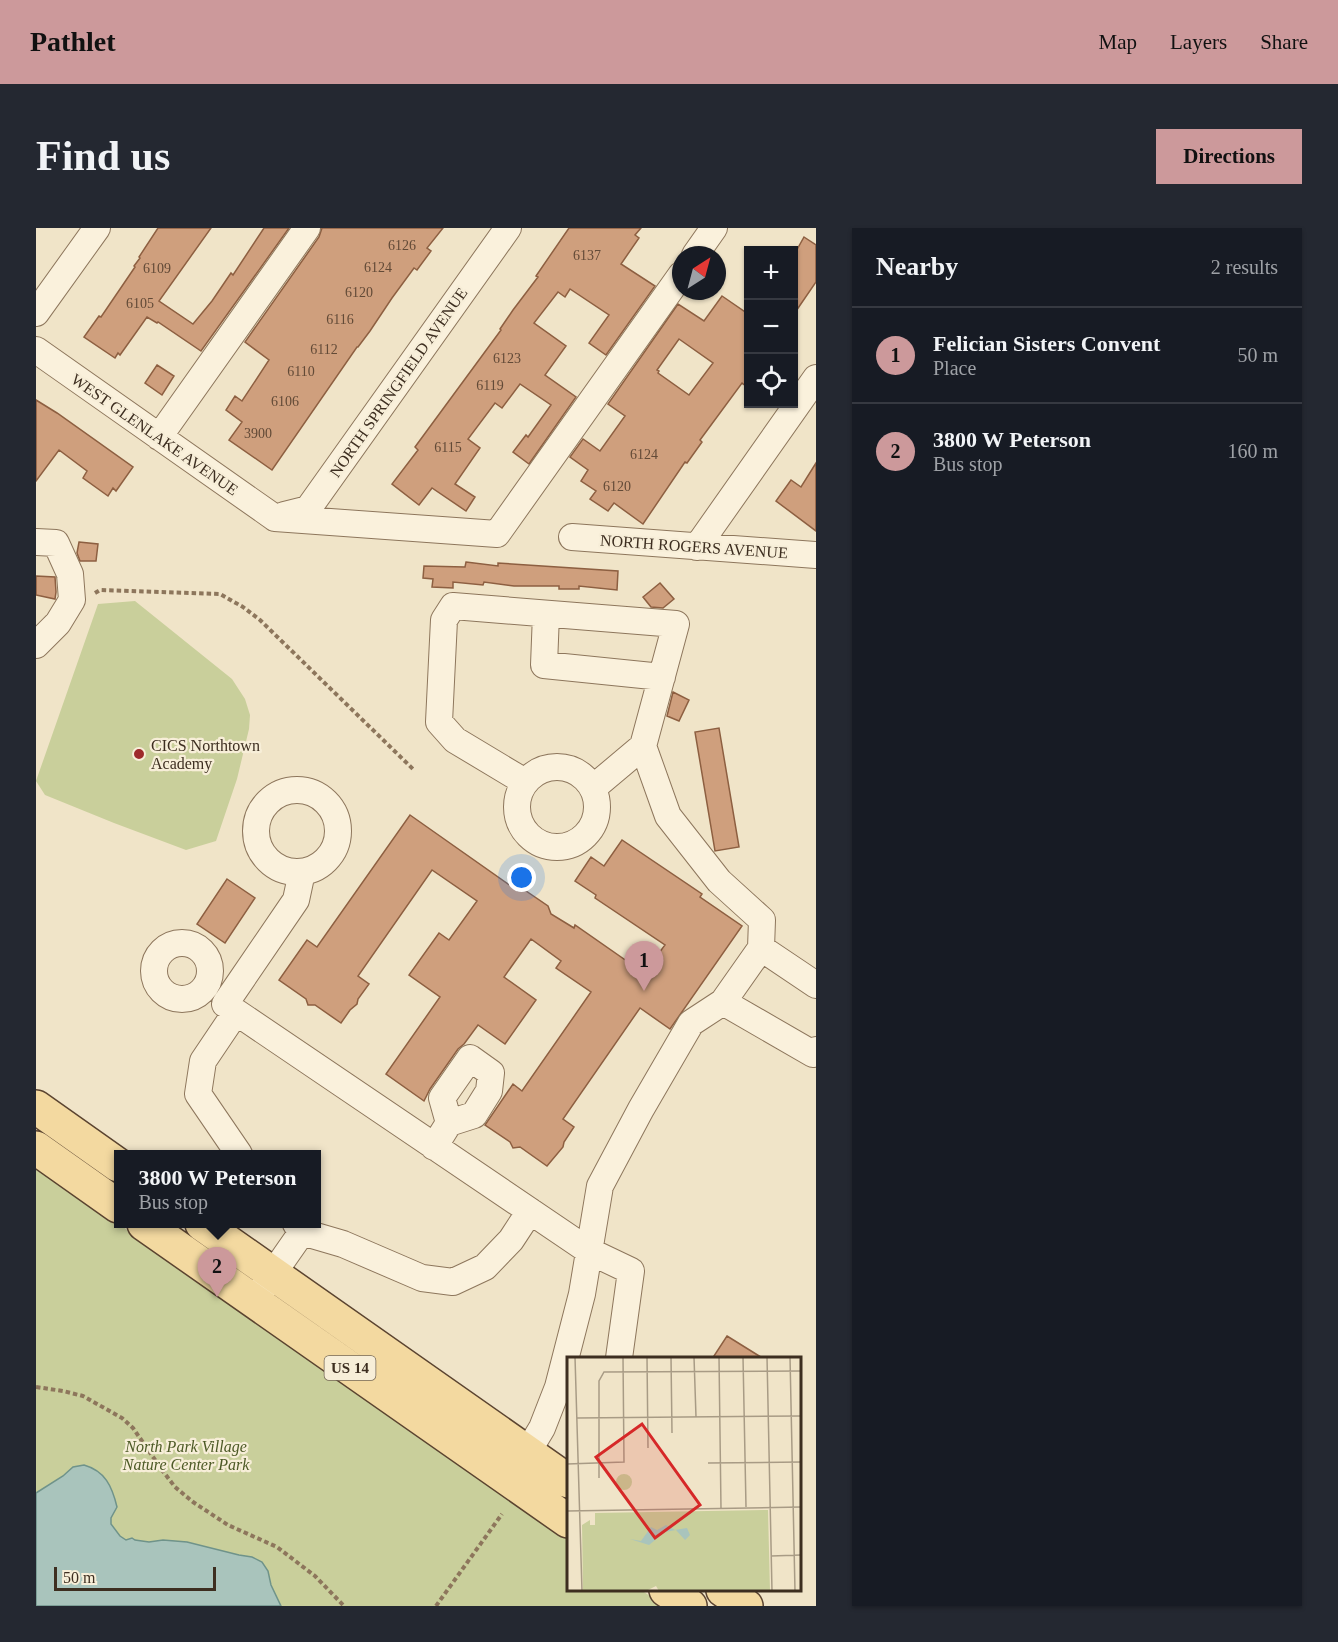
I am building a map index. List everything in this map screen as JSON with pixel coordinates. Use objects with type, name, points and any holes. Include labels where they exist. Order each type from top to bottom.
[{"type":"main road","points":[[36,1107],[114,1162]]},
{"type":"main road","points":[[36,1148],[114,1203]]},
{"type":"main road","name":"US 14","points":[[150,1228],[567,1520]]},
{"type":"main road","name":"US 14","points":[[208,1228],[567,1480]]},
{"type":"main road","points":[[668,1591],[690,1606]]},
{"type":"main road","points":[[724,1591],[746,1606]]},
{"type":"street","points":[[36,313],[97,228]]},
{"type":"street","points":[[159,437],[307,228]]},
{"type":"street","name":"NORTH SPRINGFIELD AVENUE","points":[[275,518],[308,509],[508,228]]},
{"type":"street","points":[[701,246],[714,228]]},
{"type":"street","points":[[275,518],[497,534],[672,288]]},
{"type":"street","name":"WEST GLENLAKE AVENUE","points":[[36,350],[275,518]]},
{"type":"street","points":[[697,547],[816,378]]},
{"type":"street","name":"NORTH ROGERS AVENUE","points":[[572,537],[816,555]]},
{"type":"street","points":[[36,542],[56,543],[70,574],[72,600],[58,622],[36,645]]},
{"type":"street","points":[[525,782],[455,740],[440,722],[444,620],[453,606],[676,624],[643,746],[593,788]]},
{"type":"street","points":[[546,614],[544,665],[662,676]]},
{"type":"street","points":[[569,1357],[600,1186],[640,1109],[691,1023],[723,1002],[761,948],[762,920],[719,881],[668,816],[643,746]]},
{"type":"street","points":[[555,766],[577,772],[586,778],[593,788],[598,810],[595,822],[581,840],[571,845],[548,846],[528,835],[521,825],[517,803],[519,792],[525,782],[544,768],[555,766]]},
{"type":"street","points":[[236,1150],[198,1094],[203,1061],[230,1008],[296,900],[302,872]]},
{"type":"street","points":[[761,948],[816,985]]},
{"type":"street","points":[[204,989],[589,1251],[631,1271],[619,1357]]},
{"type":"street","points":[[723,1002],[813,1054],[816,1050]]},
{"type":"street","points":[[434,1147],[449,1123]]},
{"type":"street","points":[[254,1301],[299,1228],[422,1278],[453,1282],[485,1267],[511,1240],[530,1211]]},
{"type":"street","points":[[510,1480],[528,1453],[563,1387],[567,1367]]},
{"type":"path","points":[[91,595],[100,591],[220,594],[260,620],[414,770]]},
{"type":"path","points":[[36,1387],[83,1396],[122,1418],[133,1428],[176,1487],[193,1502],[228,1525],[277,1547],[315,1576],[344,1606]]},
{"type":"path","points":[[436,1606],[502,1514]]},
{"type":"green space","points":[[135,601],[232,679],[245,699],[250,715],[249,729],[237,779],[216,841],[186,850],[45,795],[36,781],[98,604]]},
{"type":"green space","name":"North Park Village Nature Center Park","points":[[36,1166],[114,1221],[114,1228],[124,1228],[567,1538],[567,1591],[642,1591],[665,1606],[36,1606]]},
{"type":"water","points":[[84,1465],[102,1475],[110,1486],[117,1507],[111,1518],[111,1524],[120,1536],[126,1540],[132,1538],[149,1542],[163,1540],[187,1542],[252,1557],[262,1562],[268,1571],[271,1585],[281,1606],[36,1606],[36,1493],[73,1467]]},
{"type":"building","points":[[158,228],[211,228],[159,301],[193,324],[231,273],[233,275],[264,228],[289,228],[201,351],[147,317],[120,355],[118,353],[115,358],[84,337],[99,316],[101,317],[135,267]]},
{"type":"building","points":[[322,228],[443,228],[427,248],[431,251],[417,270],[414,268],[392,298],[272,470],[229,440],[242,422],[226,410],[235,396],[242,401],[269,360],[245,342],[319,237]]},
{"type":"building","points":[[569,228],[641,228],[635,235],[639,238],[621,264],[655,286],[606,355],[589,343],[609,315],[570,289],[565,297],[558,292],[534,323],[566,346],[545,375],[576,397],[529,464],[513,452],[526,435],[528,437],[551,405],[520,384],[502,408],[495,403],[468,439],[480,448],[455,484],[475,497],[466,511],[432,488],[419,505],[392,484],[418,450],[415,447],[538,277],[536,276]]},
{"type":"building","points":[[804,237],[816,245],[816,282],[798,308],[798,300],[798,248]]},
{"type":"building","points":[[726,299],[744,311],[744,385],[742,383],[700,440],[702,442],[687,463],[685,462],[643,524],[614,503],[608,511],[590,499],[596,491],[581,481],[588,470],[570,457],[583,439],[600,451],[625,416],[608,404],[678,304],[704,321],[719,300]],"holes":[[[679,339],[713,363],[689,395],[657,370]]]},
{"type":"building","points":[[157,365],[174,376],[162,395],[145,383]]},
{"type":"building","points":[[36,400],[133,467],[116,491],[113,488],[108,496],[83,478],[87,471],[59,450],[36,481]]},
{"type":"building","points":[[816,463],[816,531],[776,501],[791,480],[801,487]]},
{"type":"building","points":[[79,542],[98,544],[96,561],[80,561],[77,553]]},
{"type":"building","points":[[466,562],[498,566],[498,563],[618,571],[617,590],[579,586],[579,589],[559,589],[559,586],[514,586],[484,582],[483,585],[453,582],[453,588],[432,587],[433,579],[423,578],[424,566],[465,567]]},
{"type":"building","points":[[36,576],[55,577],[55,599],[36,595]]},
{"type":"building","points":[[660,583],[674,599],[663,608],[651,607],[643,597]]},
{"type":"building","points":[[673,692],[689,700],[679,721],[667,716]]},
{"type":"building","points":[[719,728],[739,847],[715,851],[695,732]]},
{"type":"building","points":[[410,815],[518,891],[526,891],[548,906],[551,914],[574,928],[575,925],[644,973],[665,945],[595,898],[596,895],[575,881],[591,857],[604,866],[622,840],[702,894],[700,897],[742,926],[670,1029],[640,1008],[563,1119],[574,1127],[563,1147],[547,1166],[520,1147],[513,1148],[510,1142],[485,1125],[513,1084],[522,1091],[591,992],[556,968],[561,961],[531,939],[504,977],[536,1000],[505,1044],[478,1025],[458,1049],[424,1101],[386,1074],[440,997],[409,975],[439,933],[449,940],[477,901],[432,870],[358,976],[369,984],[357,1004],[341,1023],[315,1005],[308,1005],[306,999],[279,980],[307,940],[317,947]]},
{"type":"building","points":[[227,879],[255,898],[225,943],[197,924]]},
{"type":"building","points":[[727,1336],[761,1357],[713,1357]]},
{"type":"place","name":"CICS Northtown Academy","points":[[139,754]]},
{"type":"place","name":"Felician Sisters Convent","points":[[644,991]]},
{"type":"place","name":"3800 W Peterson","points":[[217,1297]]}]
